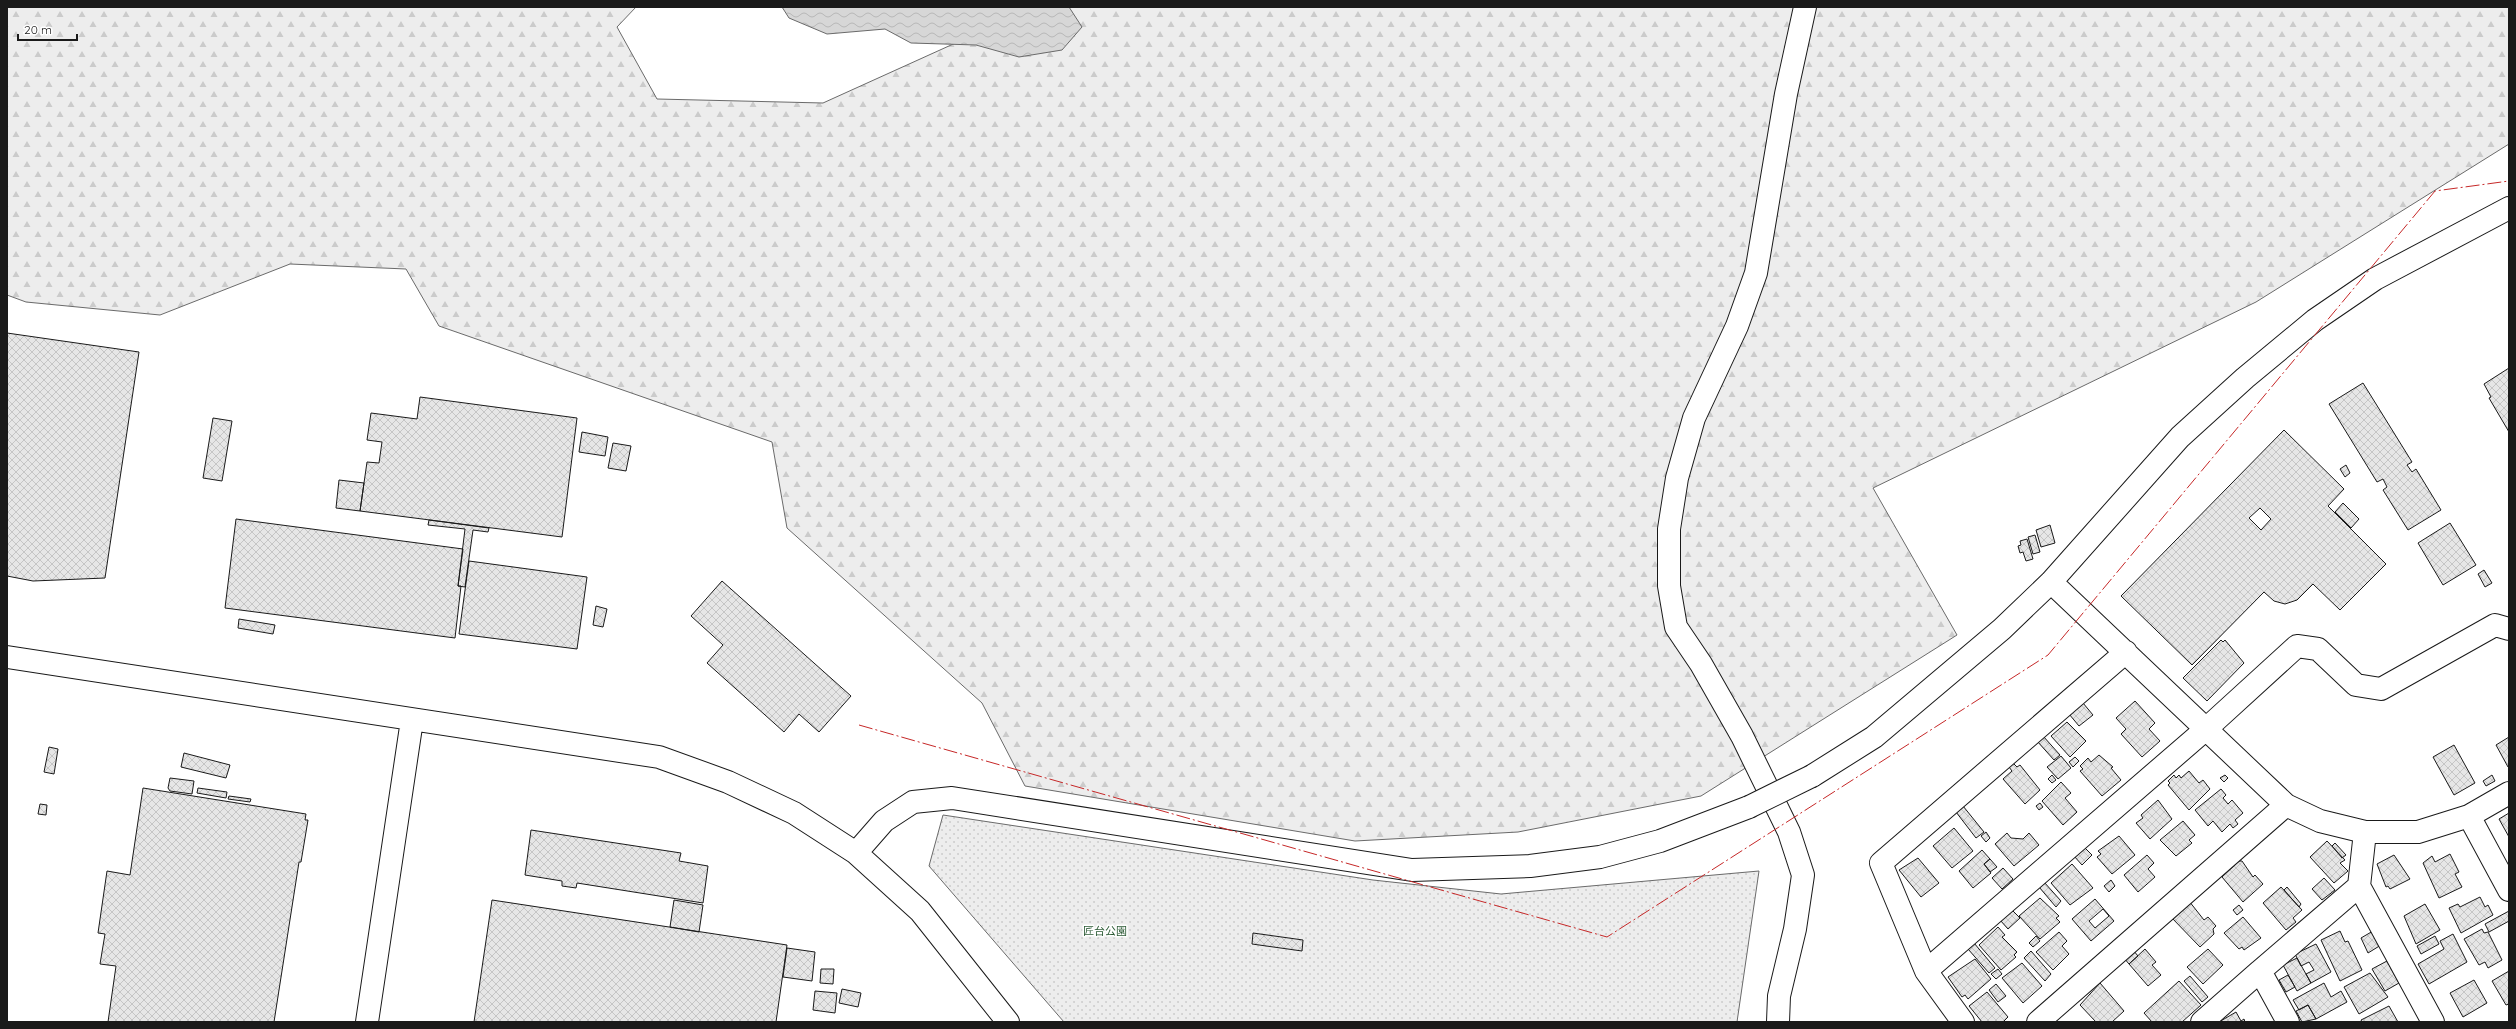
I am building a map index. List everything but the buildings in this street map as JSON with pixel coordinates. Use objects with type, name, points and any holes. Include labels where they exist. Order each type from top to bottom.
[{"type":"street","points":[[1778,1022],[1779,996],[1795,930],[1803,874],[1789,832],[1742,736],[1701,664],[1676,627],[1669,586],[1670,529],[1677,478],[1694,418],[1737,326],[1756,273],[1786,94],[1805,7]]},
{"type":"street","points":[[856,853],[884,821],[913,802],[952,798],[1412,870],[1530,866],[1600,856],[1660,841],[1749,807],[1812,776],[1874,737],[1996,634],[2051,582],[2180,437],[2245,378],[2315,320],[2375,279],[2509,208]]},
{"type":"street","points":[[2051,582],[2286,805],[2320,822],[2365,832],[2418,832],[2469,816],[2509,793]]},
{"type":"street","points":[[1926,971],[2206,729],[2297,646],[2318,649],[2356,685],[2381,689],[2495,625],[2509,629]]},
{"type":"street","points":[[1963,1022],[1926,971],[1881,863],[2126,652]]},
{"type":"street","points":[[7,657],[659,757],[728,782],[794,813],[856,853],[920,911],[1006,1019]]},
{"type":"street","points":[[367,1022],[412,720]]},
{"type":"street","points":[[2038,1022],[2286,805]]},
{"type":"street","points":[[2469,816],[2509,890]]},
{"type":"street","points":[[2365,832],[2359,886],[2433,1022]]},
{"type":"street","points":[[2202,1022],[2359,886]]},
{"type":"street","points":[[2260,971],[2288,1022]]},
{"type":"green space","points":[[7,7],[636,7],[617,27],[657,99],[823,103],[1035,7],[2509,7],[2509,144],[2256,302],[1873,488],[1957,635],[1701,796],[1518,832],[1355,841],[1025,786],[982,703],[787,528],[772,442],[439,326],[406,269],[290,264],[160,315],[26,302],[7,295]]},
{"type":"green space","name":"匠台公園","points":[[943,815],[1373,880],[1501,894],[1759,871],[1737,1022],[1064,1022],[929,866]]},
{"type":"water","points":[[782,7],[1069,7],[1082,27],[1062,50],[1019,57],[976,45],[911,43],[885,29],[827,34],[789,18]]},
{"type":"power","points":[[859,725],[1607,937],[2048,655],[2435,191],[2509,181]]}]
